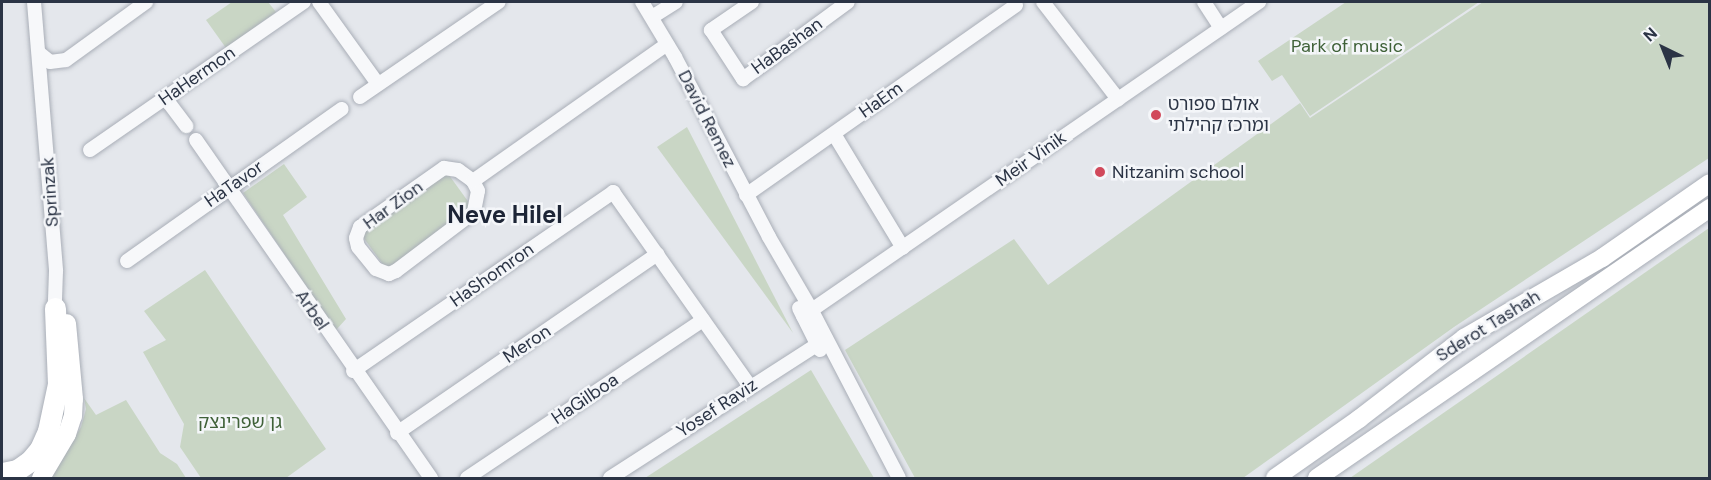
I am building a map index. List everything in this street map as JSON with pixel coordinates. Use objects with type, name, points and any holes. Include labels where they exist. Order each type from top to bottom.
[{"type":"highway","points":[[2,473],[17,470],[30,461],[40,449],[48,431],[58,384],[61,315]]},
{"type":"main road","name":"Sderot Tashah","points":[[1275,478],[1359,419],[1464,338],[1602,258],[1710,183]]},
{"type":"main road","name":"Sderot Tashah","points":[[1317,478],[1710,208]]},
{"type":"main road","points":[[41,478],[67,434],[73,416],[74,399],[61,315]]},
{"type":"street","name":"Sprinzak","points":[[25,2],[44,113]]},
{"type":"street","name":"Sprinzak","points":[[34,2],[61,315]]},
{"type":"street","points":[[39,53],[50,62],[66,60],[146,2]]},
{"type":"street","name":"HaHermon","points":[[90,150],[304,2]]},
{"type":"street","points":[[319,2],[378,84]]},
{"type":"street","points":[[360,97],[499,2]]},
{"type":"street","name":"David Remez","points":[[642,2],[667,44],[769,237],[821,341],[899,478]]},
{"type":"street","points":[[652,17],[676,2]]},
{"type":"street","name":"HaBashan","points":[[752,2],[711,30],[743,79],[848,2]]},
{"type":"street","points":[[1043,2],[1118,99]]},
{"type":"street","points":[[1204,2],[1221,28]]},
{"type":"street","name":"Meir Vinik","points":[[808,314],[1259,2]]},
{"type":"street","name":"HaEm","points":[[746,195],[1016,5]]},
{"type":"street","points":[[473,181],[667,44]]},
{"type":"street","points":[[166,99],[186,126]]},
{"type":"street","name":"HaTavor","points":[[127,261],[342,109]]},
{"type":"street","points":[[834,134],[903,248]]},
{"type":"street","name":"Arbel","points":[[196,140],[353,371],[431,478]]},
{"type":"street","name":"Har Zion","points":[[444,168],[458,170],[473,181],[478,191],[474,212],[396,271],[389,274],[376,269],[358,247],[356,238],[360,227],[444,168]]},
{"type":"street","name":"HaShomron","points":[[353,371],[613,192],[750,386]]},
{"type":"street","name":"Meron","points":[[397,433],[657,254]]},
{"type":"street","name":"Sprinzak","points":[[56,271],[61,315]]},
{"type":"street","name":"HaGilboa","points":[[467,478],[704,320]]},
{"type":"street","name":"Yosef Raviz","points":[[610,478],[821,341]]},
{"type":"green space","points":[[232,2],[268,2],[276,12],[226,48],[206,20]]},
{"type":"green space","name":"Park of music","points":[[1346,2],[1479,2],[1310,116],[1282,75],[1272,81],[1258,61]]},
{"type":"green space","points":[[1483,2],[1709,2],[1709,158],[1454,327],[1243,478],[915,478],[845,350],[1014,239],[1048,285],[1300,103],[1310,118]]},
{"type":"green space","points":[[687,127],[793,333],[657,147]]},
{"type":"green space","points":[[284,164],[307,197],[283,215],[346,319],[336,330],[243,193]]},
{"type":"green space","points":[[446,171],[473,208],[387,271],[360,233]]},
{"type":"green space","points":[[1709,228],[1709,478],[1350,478]]},
{"type":"green space","name":"גן שפרינצק","points":[[205,270],[326,449],[286,478],[201,478],[180,447],[184,424],[143,352],[166,340],[144,311]]},
{"type":"green space","points":[[811,370],[874,478],[645,478]]},
{"type":"green space","points":[[84,398],[96,415],[126,400],[160,453],[177,464],[186,478],[51,478],[81,427],[86,409]]},
{"type":"place","name":"אולם ספורט ומרכז קהילתי","points":[[1156,115]]},
{"type":"place","name":"Nitzanim school","points":[[1100,172]]},
{"type":"district","name":"Neve Hilel","points":[[505,215]]}]
